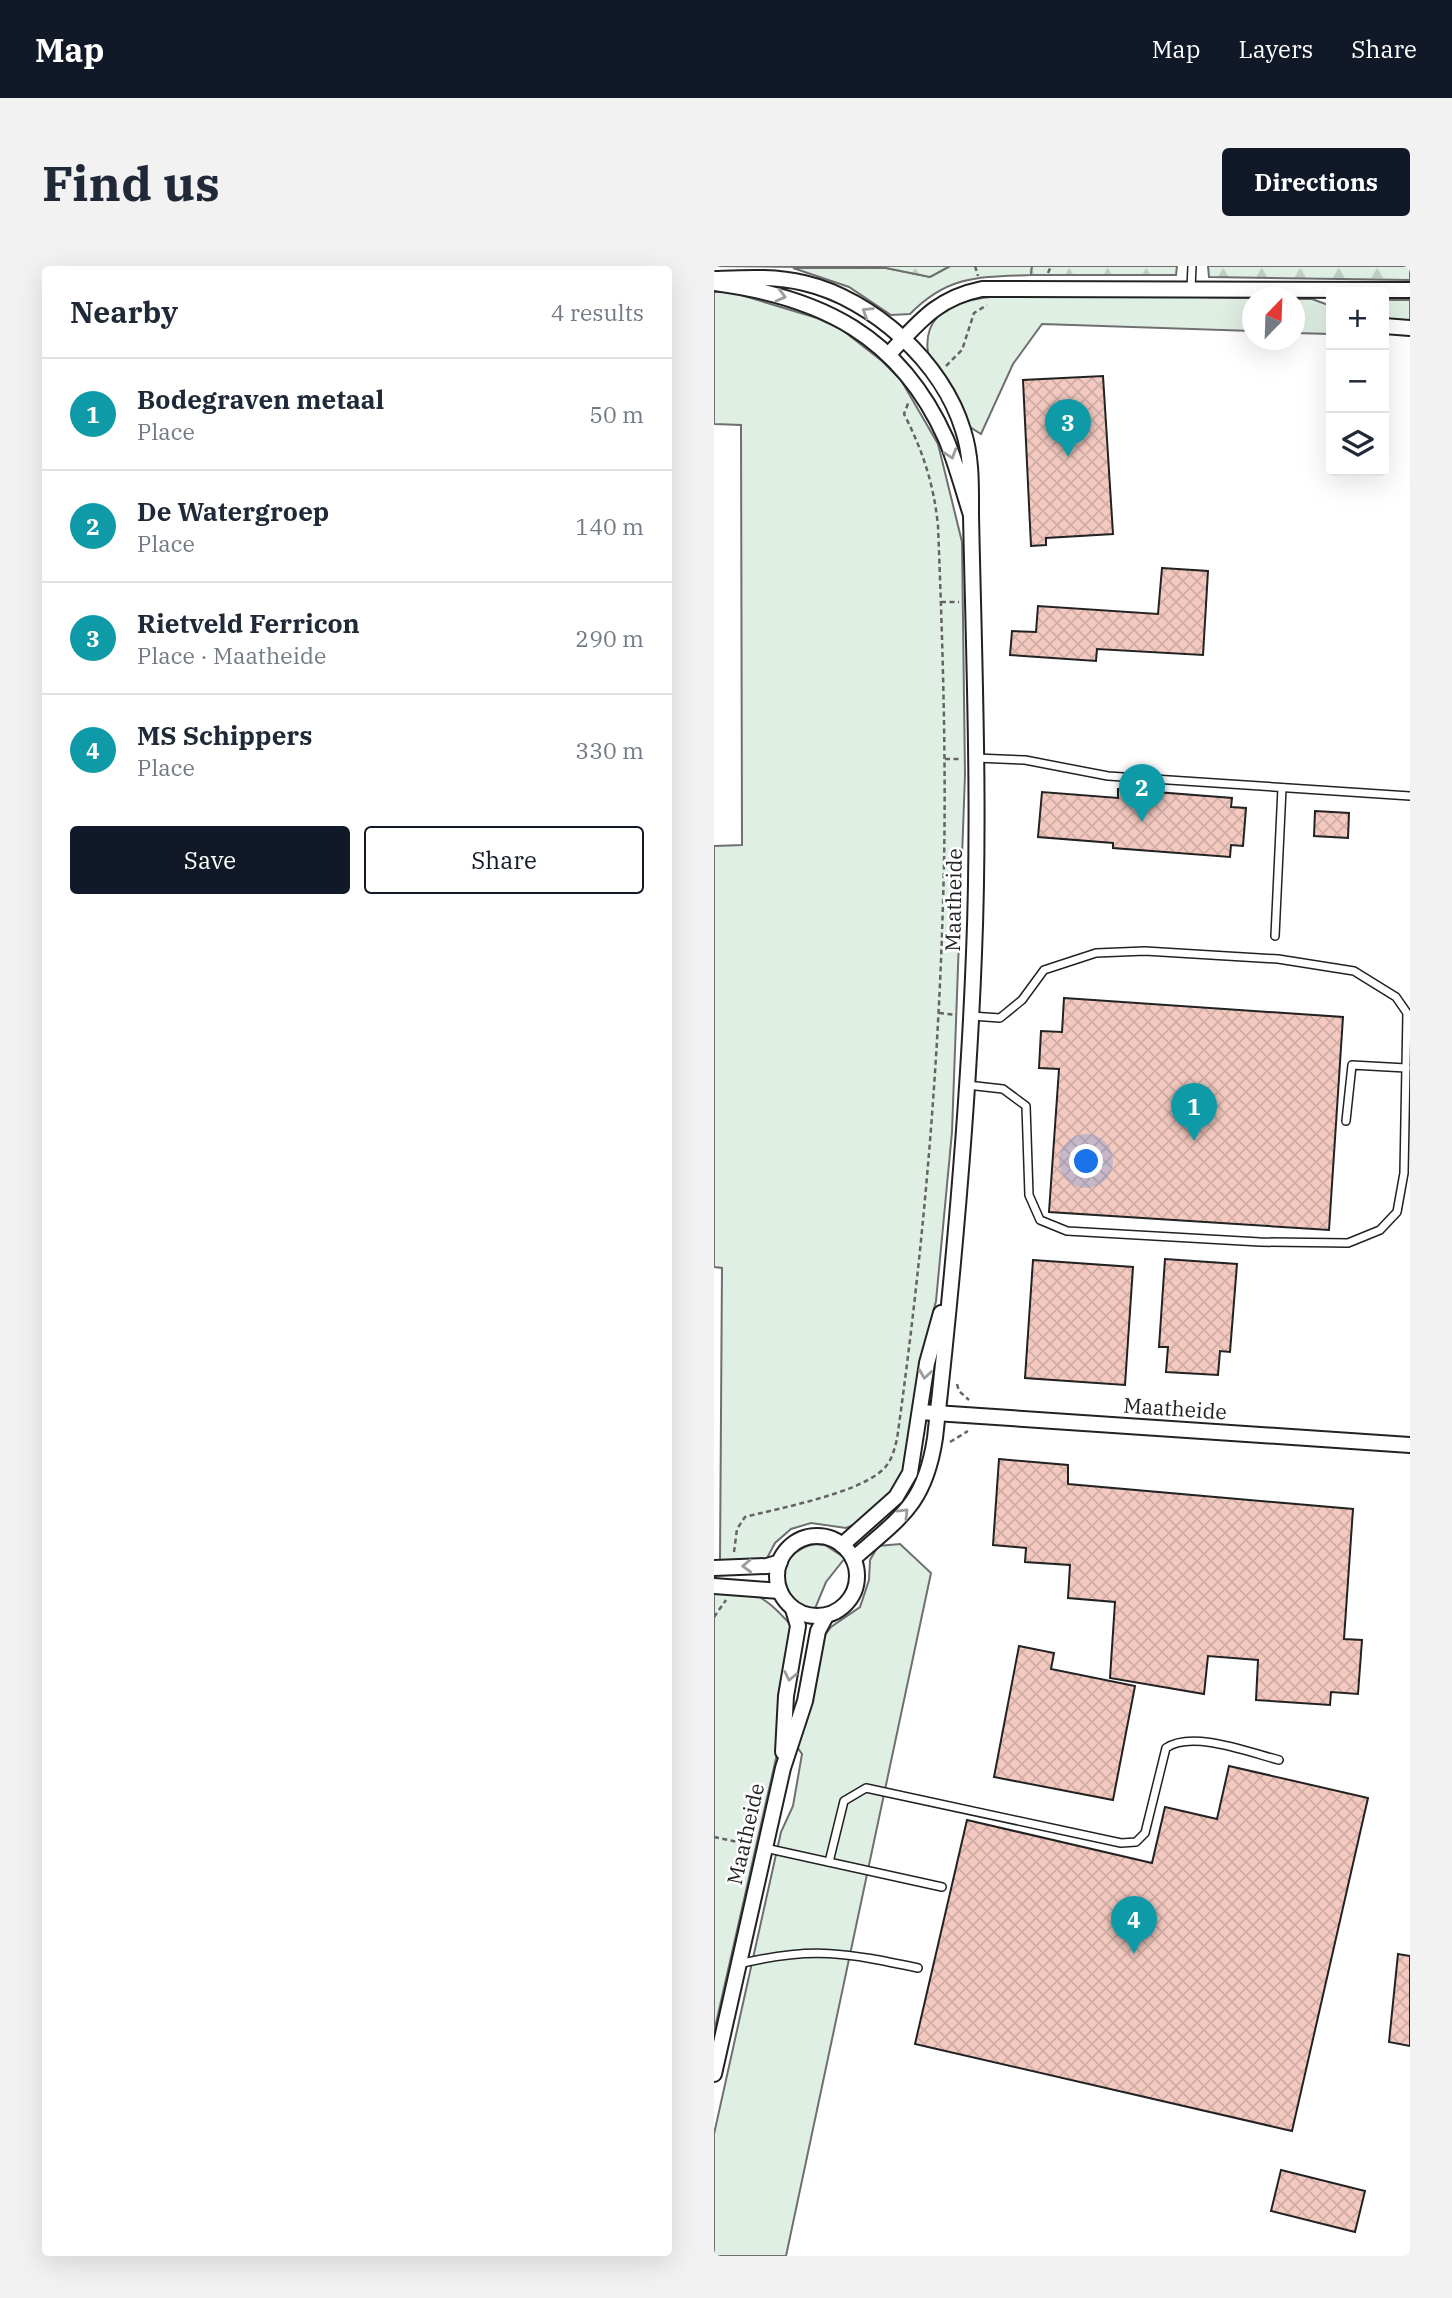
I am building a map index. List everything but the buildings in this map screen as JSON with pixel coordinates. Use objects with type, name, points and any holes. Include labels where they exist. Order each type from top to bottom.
[{"type":"street","name":"Maatheide","points":[[714,281],[784,279],[808,284],[853,304],[903,339],[922,359],[947,395],[963,430],[970,469],[976,758],[971,1016],[938,1413],[931,1468],[910,1509],[853,1559]]},
{"type":"street","name":"Maatheide","points":[[714,281],[782,295],[821,309],[846,321],[889,354],[908,374],[941,430],[971,515]]},
{"type":"street","points":[[889,354],[935,306],[958,294],[982,289],[1326,291]]},
{"type":"street","points":[[1389,290],[1410,290]]},
{"type":"street","points":[[1389,327],[1410,328]]},
{"type":"street","name":"Maatheide","points":[[842,1545],[896,1497],[913,1463],[927,1363],[949,1285]]},
{"type":"street","name":"Maatheide","points":[[920,1412],[1410,1445]]},
{"type":"street","points":[[817,1536],[842,1545],[853,1559],[857,1570],[853,1594],[837,1611],[814,1616],[793,1609],[780,1591],[777,1581],[780,1562],[792,1545],[804,1538],[817,1536]]},
{"type":"street","points":[[714,1568],[767,1566],[780,1562]]},
{"type":"street","points":[[721,1586],[780,1591]]},
{"type":"street","name":"Maatheide","points":[[783,1768],[786,1696],[798,1626],[793,1609]]},
{"type":"street","name":"Maatheide","points":[[714,2074],[783,1768],[805,1701],[818,1631],[826,1615]]},
{"type":"lane","points":[[1191,288],[1192,266]]},
{"type":"lane","points":[[976,758],[1025,760],[1108,776],[1410,796]]},
{"type":"lane","points":[[1275,936],[1282,788]]},
{"type":"lane","points":[[967,1085],[1003,1089],[1026,1106],[1029,1195],[1040,1220],[1067,1231],[1240,1241],[1348,1243],[1380,1230],[1397,1212],[1404,1173],[1407,1013],[1396,997],[1354,971],[1278,958],[1144,951],[1096,953],[1044,970],[1022,1000],[1000,1017],[971,1016]]},
{"type":"lane","points":[[1346,1121],[1352,1065],[1406,1068]]},
{"type":"lane","points":[[828,1862],[844,1801],[866,1788],[1136,1842],[1145,1833],[1166,1748],[1177,1740],[1196,1740],[1279,1760]]},
{"type":"lane","points":[[765,1847],[942,1887]]},
{"type":"lane","points":[[739,1964],[783,1953],[814,1951],[852,1955],[918,1968]]},
{"type":"path","points":[[732,1567],[734,1540],[745,1517],[831,1494],[865,1480],[880,1473],[894,1452],[918,1267],[939,999],[945,796],[940,577]]},
{"type":"path","points":[[714,1617],[726,1604],[721,1586]]},
{"type":"path","points":[[714,1837],[765,1847]]},
{"type":"green space","points":[[714,266],[950,266],[930,277],[886,268]]},
{"type":"green space","points":[[950,266],[1032,266],[1031,275],[980,278],[951,285],[924,301],[910,314],[891,315],[849,287],[793,268],[886,268],[930,277]]},
{"type":"green space","points":[[1032,266],[1177,266],[1176,275],[1031,275]]},
{"type":"green space","points":[[1208,266],[1410,266],[1410,280],[1209,277]]},
{"type":"green space","points":[[714,292],[731,292],[817,318],[841,329],[882,361],[901,380],[938,444],[962,542],[965,775],[952,1132],[936,1301],[921,1362],[908,1467],[892,1494],[858,1523],[846,1528],[811,1523],[791,1529],[775,1543],[765,1562],[720,1561],[722,1268],[714,1267],[714,846],[742,845],[741,425],[714,424]]},
{"type":"green space","points":[[987,297],[1242,298],[1242,331],[1042,324],[1013,364],[981,434],[970,427],[928,353],[930,329],[942,313],[962,303]]},
{"type":"green space","points":[[1305,299],[1326,304],[1326,334],[1305,333]]},
{"type":"green space","points":[[1389,300],[1410,300],[1410,321],[1389,319]]},
{"type":"green space","points":[[815,1544],[825,1545],[845,1558],[826,1582],[814,1611],[792,1597],[784,1576],[792,1556]]},
{"type":"green space","points":[[900,1544],[931,1573],[786,2256],[714,2256],[714,2134],[781,1832],[793,1806],[802,1754],[797,1747],[807,1720],[822,1639],[831,1627],[860,1607],[869,1580],[870,1560],[878,1546]]},
{"type":"green space","points":[[714,1589],[740,1591],[757,1596],[765,1600],[791,1625],[777,1754],[714,2032]]},
{"type":"place","name":"Rietveld Ferricon","points":[[1068,457]]},
{"type":"place","name":"De Watergroep","points":[[1142,822]]},
{"type":"place","name":"Bodegraven metaal","points":[[1194,1141]]},
{"type":"place","name":"MS Schippers","points":[[1134,1954]]}]
